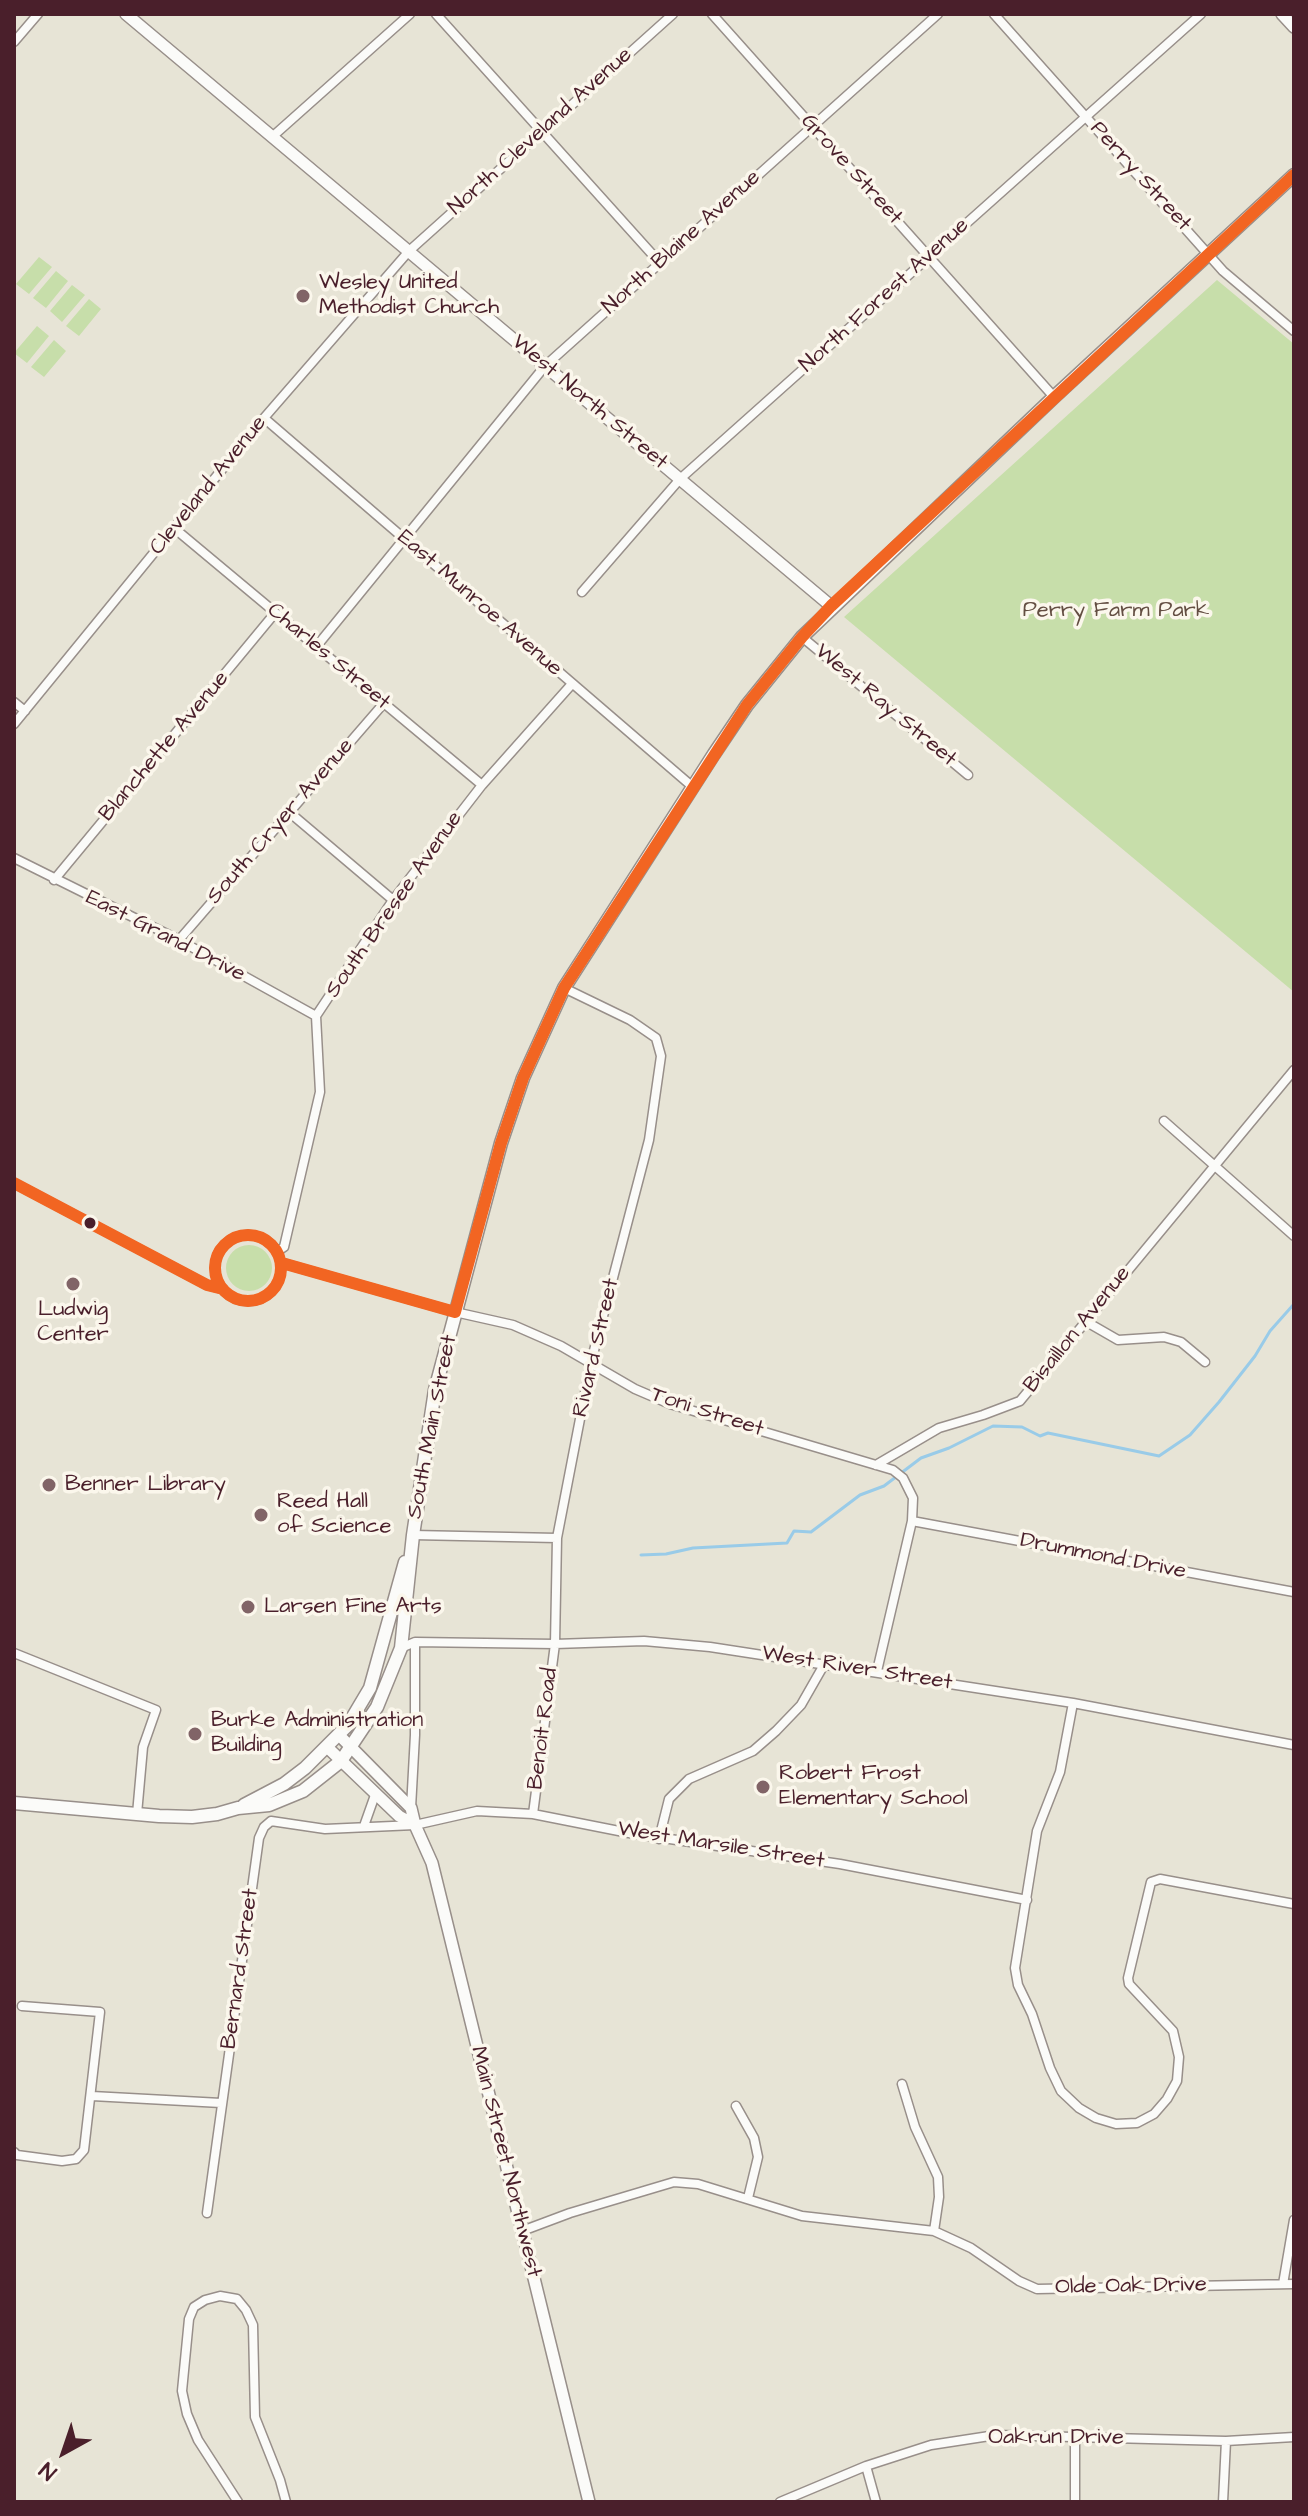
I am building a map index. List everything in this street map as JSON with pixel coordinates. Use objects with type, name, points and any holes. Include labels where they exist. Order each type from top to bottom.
[{"type":"main road","name":"West North Street","points":[[126,14],[831,606]]},
{"type":"main road","points":[[1282,14],[1294,27]]},
{"type":"main road","name":"South Main Street","points":[[238,1808],[269,1805],[303,1791],[341,1761],[377,1707],[401,1648],[413,1535],[435,1390],[501,1143],[523,1078],[564,988],[747,705],[831,606],[1294,175]]},
{"type":"main road","name":"South Main Street","points":[[238,1808],[284,1784],[327,1747],[339,1735],[370,1688],[413,1535]]},
{"type":"main road","points":[[339,1735],[411,1808]]},
{"type":"main road","points":[[327,1747],[375,1795],[415,1825]]},
{"type":"main road","points":[[14,1803],[192,1817],[238,1808]]},
{"type":"main road","name":"Main Street Northwest","points":[[411,1808],[432,1863],[589,2502]]},
{"type":"street","points":[[14,42],[38,14]]},
{"type":"street","points":[[272,137],[410,14]]},
{"type":"street","points":[[436,14],[660,263]]},
{"type":"street","name":"North Cleveland Avenue","points":[[409,251],[673,14]]},
{"type":"street","name":"Grove Street","points":[[712,14],[1054,397]]},
{"type":"street","name":"North Blaine Avenue","points":[[316,647],[545,366],[938,14]]},
{"type":"street","name":"Perry Street","points":[[994,14],[1223,271],[1294,331]]},
{"type":"street","name":"North Forest Avenue","points":[[582,592],[680,479],[1201,14]]},
{"type":"street","name":"Cleveland Avenue","points":[[14,724],[264,418],[409,251]]},
{"type":"street","name":"East Munroe Avenue","points":[[264,418],[694,788]]},
{"type":"street","name":"Charles Street","points":[[174,528],[482,785]]},
{"type":"street","name":"Blanchette Avenue","points":[[54,880],[275,613]]},
{"type":"street","name":"West Ray Street","points":[[802,637],[968,775]]},
{"type":"street","name":"South Bresee Avenue","points":[[278,1251],[284,1247],[320,1092],[316,1016],[393,900],[482,785],[571,685]]},
{"type":"street","points":[[14,702],[25,711]]},
{"type":"street","name":"South Cryer Avenue","points":[[179,940],[384,703]]},
{"type":"street","points":[[289,812],[393,900]]},
{"type":"street","name":"East Grand Drive","points":[[14,858],[179,940],[316,1016]]},
{"type":"street","name":"Rivard Street","points":[[555,1644],[557,1538],[591,1362],[649,1140],[661,1056],[656,1038],[630,1020],[564,988]]},
{"type":"street","name":"Bisaillon Avenue","points":[[876,1466],[939,1428],[1020,1401],[1294,1070]]},
{"type":"street","points":[[1164,1121],[1294,1236]]},
{"type":"street","points":[[14,1183],[241,1300],[262,1298],[278,1284],[282,1263],[278,1251],[261,1237],[240,1235],[229,1240],[216,1258],[217,1280],[223,1289]]},
{"type":"street","name":"Toni Street","points":[[282,1263],[455,1312],[513,1325],[670,1404],[876,1466]]},
{"type":"street","points":[[1085,1321],[1118,1340],[1164,1337],[1181,1342],[1205,1362]]},
{"type":"street","points":[[876,1466],[889,1468],[903,1478],[913,1498],[912,1521],[877,1671]]},
{"type":"street","name":"Drummond Drive","points":[[912,1521],[1294,1592]]},
{"type":"street","points":[[413,1535],[557,1538]]},
{"type":"street","points":[[404,1626],[415,1642],[411,1808]]},
{"type":"street","name":"West River Street","points":[[401,1648],[415,1642],[555,1644],[644,1641],[710,1647],[1073,1703],[1294,1745]]},
{"type":"street","name":"Benoit Road","points":[[533,1814],[555,1644]]},
{"type":"street","points":[[14,1653],[156,1710],[143,1747],[137,1814]]},
{"type":"street","points":[[659,1839],[669,1799],[689,1779],[753,1751],[776,1731],[801,1705],[825,1663]]},
{"type":"street","points":[[1073,1703],[1060,1772],[1037,1831],[1015,1968],[1018,1985],[1032,2014],[1050,2068],[1061,2091],[1079,2108],[1096,2118],[1116,2124],[1137,2123],[1154,2114],[1177,2081],[1179,2057],[1173,2031],[1129,1984],[1128,1978],[1151,1882],[1160,1879],[1294,1904]]},
{"type":"street","points":[[364,1826],[375,1795]]},
{"type":"street","name":"West Marsile Street","points":[[415,1825],[477,1811],[533,1814],[659,1839],[840,1864],[1027,1900]]},
{"type":"street","name":"Bernard Street","points":[[207,2213],[259,1838],[264,1827],[271,1821],[280,1820],[325,1829],[415,1825]]},
{"type":"street","points":[[16,2154],[62,2161],[76,2159],[84,2150],[100,2012],[22,2006]]},
{"type":"street","points":[[902,2084],[915,2127],[938,2177],[939,2197],[934,2231]]},
{"type":"street","points":[[92,2096],[221,2103]]},
{"type":"street","points":[[736,2106],[754,2138],[758,2157],[748,2198]]},
{"type":"street","name":"Olde Oak Drive","points":[[522,2231],[570,2213],[674,2182],[698,2184],[802,2216],[934,2231],[971,2248],[1019,2281],[1037,2289],[1294,2284]]},
{"type":"street","points":[[1283,2284],[1294,2220]]},
{"type":"street","points":[[238,2502],[198,2440],[182,2391],[189,2319],[194,2307],[220,2296],[237,2299],[253,2325],[255,2417],[286,2502]]},
{"type":"street","name":"Oakrun Drive","points":[[780,2502],[866,2466],[931,2445],[996,2435],[1226,2441],[1294,2437]]},
{"type":"street","points":[[1075,2437],[1075,2502]]},
{"type":"street","points":[[1223,2502],[1226,2441]]},
{"type":"street","points":[[866,2466],[876,2502]]},
{"type":"green space","points":[[39,257],[52,267],[29,294],[16,284]]},
{"type":"green space","points":[[56,271],[68,281],[46,308],[33,298]]},
{"type":"green space","name":"Perry Farm Park","points":[[1217,280],[1294,344],[1294,992],[844,617]]},
{"type":"green space","points":[[72,285],[85,295],[62,322],[50,311]]},
{"type":"green space","points":[[89,299],[101,309],[79,336],[66,326]]},
{"type":"green space","points":[[37,326],[49,336],[27,363],[14,353]]},
{"type":"green space","points":[[54,340],[66,351],[44,377],[31,367]]},
{"type":"green space","points":[[249,1245],[266,1251],[272,1268],[266,1285],[249,1291],[232,1285],[226,1268],[232,1251]]},
{"type":"waterway","points":[[641,1555],[693,1548],[787,1543],[794,1531],[811,1532],[860,1495],[884,1486],[921,1458],[993,1426],[1022,1427],[1040,1436],[1048,1433],[1159,1456],[1190,1435],[1294,1304]]},
{"type":"transit line","points":[[282,1263],[455,1312],[501,1143],[523,1078],[564,988],[747,705],[831,606],[1294,175]]},
{"type":"transit line","points":[[14,1183],[207,1285],[223,1289]]},
{"type":"transit line","points":[[242,1235],[254,1235],[266,1240],[276,1250],[281,1268],[279,1281],[266,1296],[254,1301],[242,1301],[230,1296],[220,1286],[215,1274],[215,1262],[220,1250],[230,1240],[242,1235]]},
{"type":"place","name":"Wesley United Methodist Church","points":[[303,296]]},
{"type":"place","name":"Ludwig Center","points":[[73,1284]]},
{"type":"place","name":"Benner Library","points":[[49,1485]]},
{"type":"place","name":"Reed Hall of Science","points":[[261,1515]]},
{"type":"place","name":"Larsen Fine Arts","points":[[248,1607]]},
{"type":"place","name":"Burke Administration Building","points":[[195,1734]]},
{"type":"place","name":"Robert Frost Elementary School","points":[[763,1787]]}]
